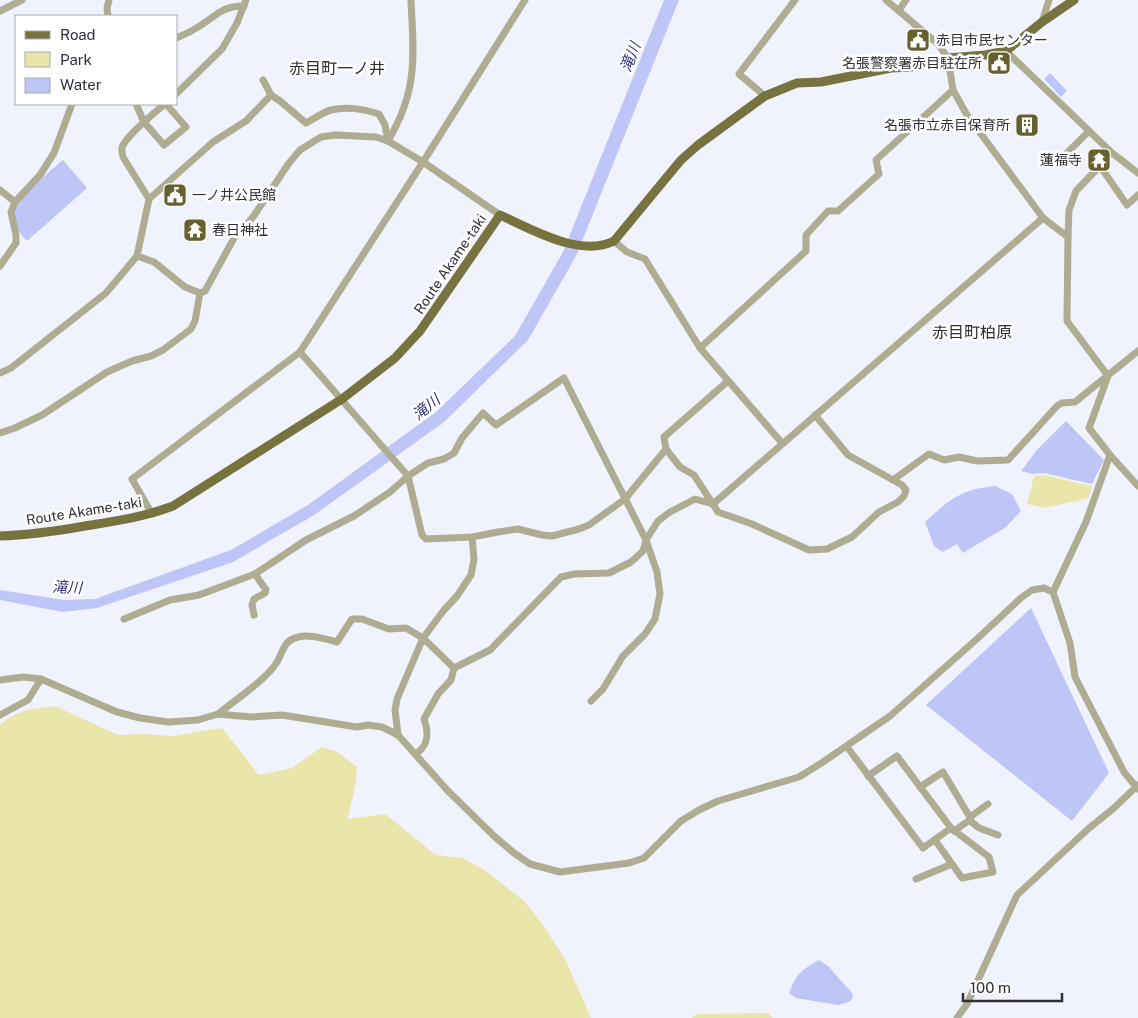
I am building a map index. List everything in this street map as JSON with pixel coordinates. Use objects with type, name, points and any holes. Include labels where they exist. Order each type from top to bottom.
[{"type":"main road","points":[[614,240],[687,155],[741,112],[765,96],[797,83],[821,82],[892,68],[912,67],[948,58],[1006,51],[1042,22],[1074,0]]},
{"type":"main road","name":"Route Akame-taki","points":[[0,536],[31,535],[152,514],[180,502],[342,399],[395,358],[420,331],[500,215],[563,243],[594,246],[606,245],[614,240]]},
{"type":"street","points":[[0,11],[22,0]]},
{"type":"street","points":[[108,15],[109,0]]},
{"type":"street","points":[[388,141],[400,119],[411,80],[413,60],[411,0]]},
{"type":"street","points":[[152,514],[132,479],[300,352],[525,0]]},
{"type":"street","points":[[765,96],[739,74],[795,0]]},
{"type":"street","points":[[886,0],[938,44],[948,58],[954,90],[967,114],[1043,218],[1068,237]]},
{"type":"street","points":[[899,10],[906,0]]},
{"type":"street","points":[[1042,22],[1049,0]]},
{"type":"street","points":[[178,37],[198,28],[227,7],[245,3]]},
{"type":"street","points":[[178,92],[222,49],[245,3]]},
{"type":"street","points":[[1006,51],[1111,152],[1138,173]]},
{"type":"street","points":[[263,80],[271,95],[306,123],[330,110],[348,109],[370,111],[379,114],[385,125],[388,141]]},
{"type":"street","points":[[700,348],[806,251],[806,235],[828,211],[838,212],[879,174],[876,160],[954,90]]},
{"type":"street","points":[[0,373],[12,368],[106,293],[137,256],[149,199],[213,142],[246,121],[271,95]]},
{"type":"street","points":[[0,266],[16,243],[11,212],[15,202],[40,175],[54,153],[72,105]]},
{"type":"street","points":[[136,105],[144,122],[164,145],[186,127],[166,105]]},
{"type":"street","points":[[149,199],[123,157],[122,145],[164,105]]},
{"type":"street","points":[[1057,163],[1089,131]]},
{"type":"street","points":[[0,433],[42,415],[107,372],[163,350],[192,329],[200,293],[212,280],[234,238],[253,217],[289,163],[300,150],[321,137],[335,135],[376,137],[388,141],[423,162],[500,215]]},
{"type":"street","points":[[1108,376],[1067,321],[1068,237],[1069,210],[1076,191],[1111,152]]},
{"type":"street","points":[[1100,166],[1127,205],[1138,195]]},
{"type":"street","points":[[0,190],[15,202]]},
{"type":"street","points":[[713,504],[1043,218]]},
{"type":"street","points":[[614,240],[627,252],[645,260],[700,348],[782,443]]},
{"type":"street","points":[[137,256],[154,262],[185,287],[200,293]]},
{"type":"street","points":[[893,480],[929,454],[944,460],[959,457],[977,461],[1008,460],[1057,406],[1062,403],[1075,402],[1138,351]]},
{"type":"street","points":[[300,352],[408,476],[422,535],[426,539],[472,537],[518,529],[542,536],[552,536],[589,525],[624,498],[666,449]]},
{"type":"street","points":[[1108,376],[1089,428],[1110,456],[1138,486]]},
{"type":"street","points":[[124,619],[170,600],[199,595],[255,574],[306,540],[354,516],[428,463],[444,459],[454,453],[462,438],[483,413],[496,425],[564,378],[646,540],[657,572],[660,594],[655,619],[645,634],[623,656],[603,689],[592,701]]},
{"type":"street","points":[[728,381],[664,437],[666,449],[680,467],[694,475],[718,512],[752,524],[809,550],[827,549],[852,536],[880,512],[898,502],[904,496],[906,490],[902,485],[848,455],[815,414]]},
{"type":"street","points":[[958,1018],[967,1004],[1017,895],[1088,829],[1137,787],[1124,772],[1075,676],[1070,643],[1053,592],[1086,522],[1110,456]]},
{"type":"street","points":[[416,754],[422,749],[428,731],[424,719],[438,694],[451,680],[454,668],[490,650],[561,576],[609,574],[631,562],[643,551],[646,540],[658,520],[695,499],[713,504]]},
{"type":"street","points":[[398,735],[395,710],[423,638],[472,575],[474,560],[472,537]]},
{"type":"street","points":[[254,615],[252,605],[254,599],[265,593],[266,590],[255,574]]},
{"type":"street","points":[[0,680],[41,679],[118,712],[140,718],[168,722],[198,720],[218,714],[251,717],[282,715],[357,727],[368,725],[382,727],[398,735],[448,791],[514,853],[530,864],[560,872],[629,863],[644,858],[681,821],[699,810],[718,801],[799,777],[847,747],[896,710],[978,638],[1022,596],[1032,590],[1044,588],[1053,592]]},
{"type":"street","points":[[218,714],[267,674],[277,663],[290,640],[296,637],[318,637],[337,642],[352,619],[389,628],[406,628],[423,638],[454,668]]},
{"type":"street","points":[[0,715],[28,700],[41,679]]},
{"type":"street","points":[[847,747],[923,848],[970,819],[988,804]]},
{"type":"street","points":[[868,776],[897,756],[952,829],[989,857],[993,872],[962,878],[935,840]]},
{"type":"street","points":[[920,787],[943,772],[970,819],[978,828],[998,834]]},
{"type":"street","points":[[916,879],[952,864]]},
{"type":"green space","points":[[1043,475],[1092,486],[1089,498],[1045,508],[1027,504],[1034,476]]},
{"type":"green space","points":[[55,706],[118,735],[171,736],[222,728],[259,775],[292,768],[322,747],[337,752],[357,767],[348,819],[385,814],[436,855],[462,858],[483,869],[524,901],[543,925],[566,961],[591,1018],[0,1018],[0,725],[19,713]]},
{"type":"green space","points":[[768,1013],[773,1018],[692,1018],[697,1014]]},
{"type":"water","points":[[664,0],[679,0],[576,256],[528,340],[444,422],[314,515],[233,562],[97,608],[63,612],[0,600],[0,590],[64,600],[95,599],[231,550],[308,505],[436,412],[515,336],[563,252]]},
{"type":"water","points":[[1050,73],[1067,91],[1061,97],[1044,79]]},
{"type":"water","points":[[63,160],[87,188],[27,241],[16,226],[14,214],[16,208],[34,186]]},
{"type":"water","points":[[1066,421],[1104,460],[1092,484],[1044,473],[1033,474],[1021,471],[1037,450]]},
{"type":"water","points":[[995,486],[1012,494],[1021,511],[1006,527],[963,553],[957,544],[942,552],[934,546],[925,522],[956,497],[973,490]]},
{"type":"water","points":[[1031,608],[1109,773],[1072,821],[926,705]]},
{"type":"water","points":[[819,960],[828,966],[852,993],[853,998],[849,1002],[838,1005],[796,998],[789,993],[800,973]]},
{"type":"place","name":"赤目市民センター","points":[[918,40]]},
{"type":"place","name":"名張警察署赤目駐在所","points":[[999,63]]},
{"type":"place","name":"名張市立赤目保育所","points":[[1027,125]]},
{"type":"place","name":"蓮福寺","points":[[1099,160]]},
{"type":"place","name":"一ノ井公民館","points":[[175,195]]},
{"type":"place","name":"春日神社","points":[[195,230]]},
{"type":"district","name":"赤目町一ノ井","points":[[337,68]]},
{"type":"district","name":"赤目町柏原","points":[[972,332]]},
{"type":"water label","name":"滝川","points":[[630,57]]},
{"type":"water label","name":"滝川","points":[[426,407]]},
{"type":"water label","name":"滝川","points":[[67,587]]}]
